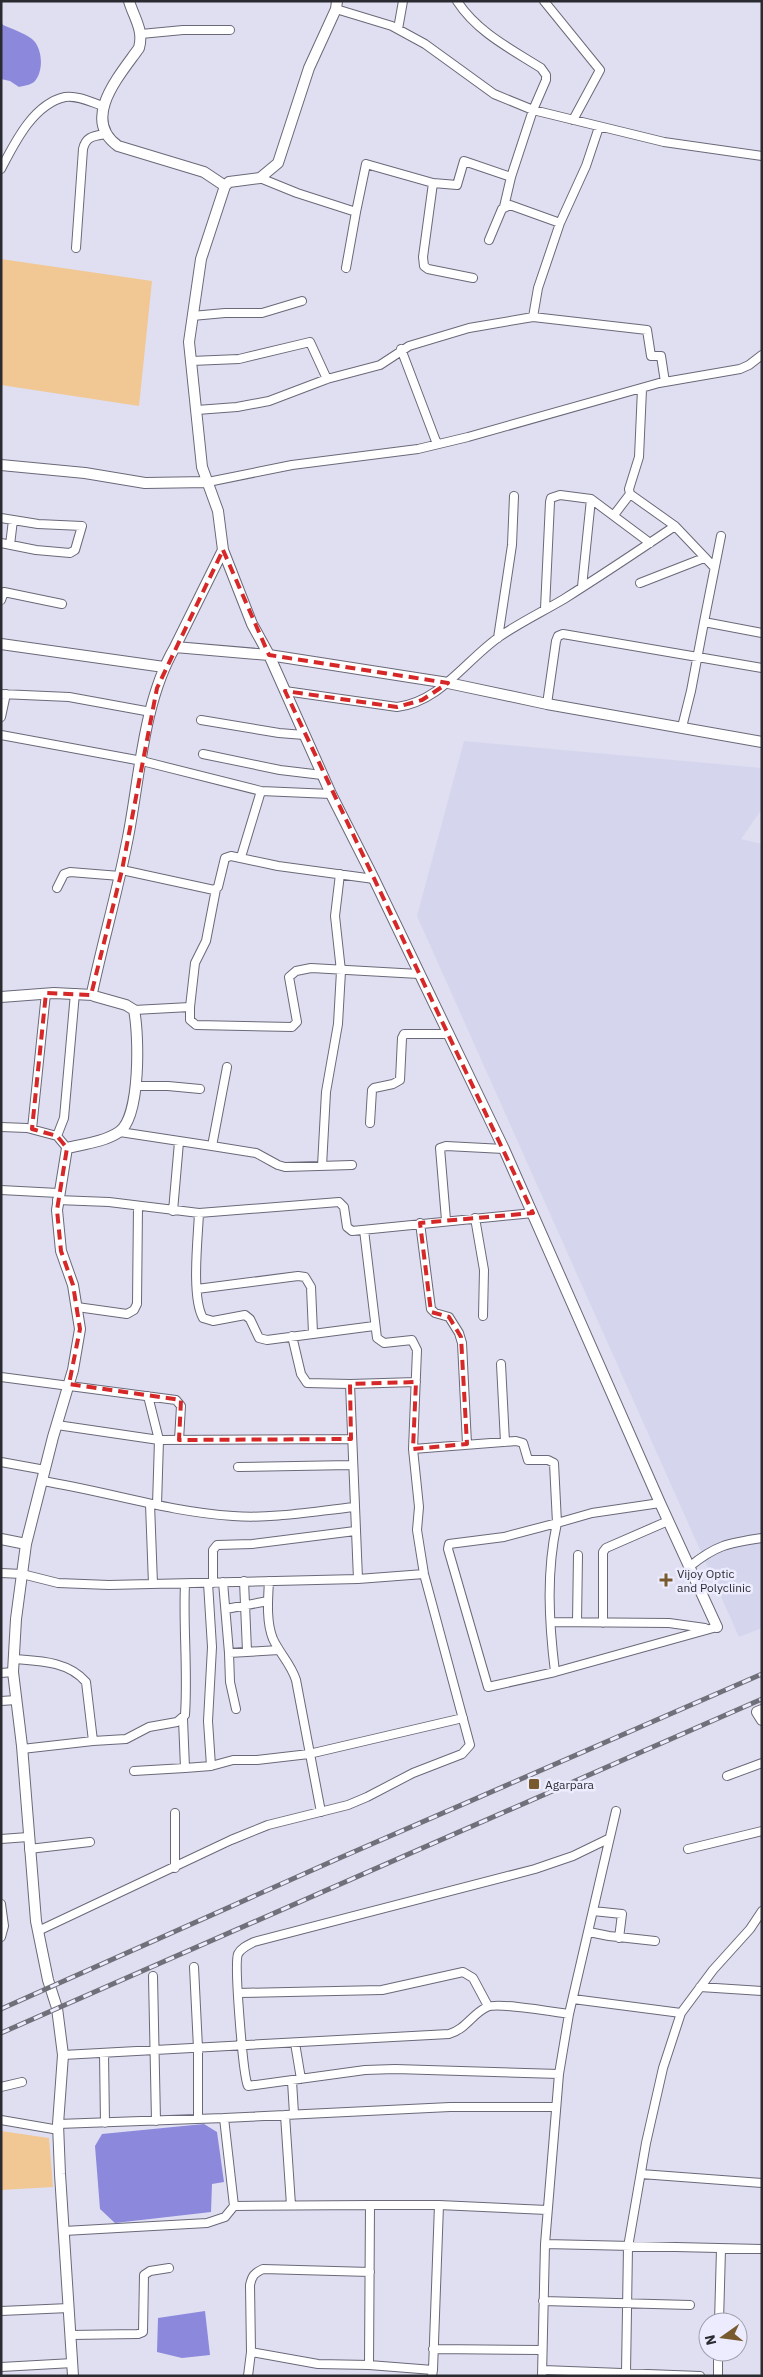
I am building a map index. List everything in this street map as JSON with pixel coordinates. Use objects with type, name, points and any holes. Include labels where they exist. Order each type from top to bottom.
[{"type":"street","points":[[129,1],[141,34],[139,48],[110,88],[103,106],[103,127],[106,134],[118,146],[204,172],[225,186]]},
{"type":"street","points":[[398,29],[403,1]]},
{"type":"street","points":[[457,1],[472,20],[488,34],[544,72],[546,80],[533,110],[511,177],[504,206],[489,240]]},
{"type":"street","points":[[544,1],[600,70],[573,120]]},
{"type":"street","points":[[260,178],[278,163],[309,68],[336,5],[398,29],[425,44],[494,94],[533,110],[664,142],[762,156]]},
{"type":"street","points":[[141,34],[183,30],[230,30]]},
{"type":"street","points":[[1,169],[20,131],[48,105],[65,97],[83,99],[103,106]]},
{"type":"street","points":[[533,316],[538,288],[560,223],[586,166],[599,127]]},
{"type":"street","points":[[76,248],[83,149],[86,140],[91,136],[106,134]]},
{"type":"street","points":[[346,268],[366,164],[433,183],[457,185],[464,162],[511,177]]},
{"type":"street","points":[[356,212],[297,193],[260,178],[229,182],[225,186],[201,259],[189,342],[202,467],[218,511],[223,550],[252,624],[269,655],[331,794],[504,1149],[689,1567],[712,1628]]},
{"type":"street","points":[[433,183],[422,257],[424,266],[428,269],[473,278]]},
{"type":"street","points":[[504,206],[513,206],[560,223]]},
{"type":"street","points":[[192,316],[226,313],[262,313],[302,301]]},
{"type":"street","points":[[197,410],[237,407],[269,401],[327,379],[380,365],[401,349],[470,328],[533,316],[648,330],[651,356],[661,356],[665,382]]},
{"type":"street","points":[[191,361],[239,359],[310,342],[327,379]]},
{"type":"street","points":[[401,349],[437,444]]},
{"type":"street","points":[[1,465],[86,473],[145,483],[208,482],[276,467],[418,449],[665,382],[740,369],[762,355]]},
{"type":"street","points":[[614,515],[630,494],[629,489],[640,451],[642,389]]},
{"type":"street","points":[[630,494],[675,526],[714,567]]},
{"type":"street","points":[[545,609],[551,498],[560,495],[591,499],[650,542]]},
{"type":"street","points":[[498,638],[512,545],[514,496]]},
{"type":"street","points":[[582,587],[591,499]]},
{"type":"street","points":[[1,518],[38,524],[82,526],[75,550],[70,553],[1,543]]},
{"type":"street","points":[[10,545],[13,520]]},
{"type":"street","points":[[285,691],[397,707],[407,706],[422,700],[448,682],[498,638],[582,587],[675,526]]},
{"type":"street","points":[[682,728],[691,692],[696,658],[721,536]]},
{"type":"street","points":[[93,995],[121,873],[152,712],[164,667],[223,550]]},
{"type":"street","points":[[640,583],[704,558]]},
{"type":"street","points":[[1,600],[4,592],[62,604]]},
{"type":"street","points":[[704,622],[762,633]]},
{"type":"street","points":[[547,704],[556,641],[558,636],[563,634],[762,668]]},
{"type":"street","points":[[1,644],[164,667]]},
{"type":"street","points":[[175,647],[269,655],[448,682],[547,704],[762,742]]},
{"type":"street","points":[[1,717],[4,694],[69,697],[152,712]]},
{"type":"street","points":[[201,720],[269,732],[304,735]]},
{"type":"street","points":[[1,735],[142,761],[260,791],[331,794]]},
{"type":"street","points":[[203,754],[280,770],[322,775]]},
{"type":"street","points":[[241,857],[260,791]]},
{"type":"street","points":[[374,879],[278,866],[241,857],[225,858],[216,889],[206,941],[195,963],[190,1020],[196,1025],[292,1027],[297,1022],[289,984],[292,973],[311,968],[418,974]]},
{"type":"street","points":[[57,888],[64,874],[70,872],[121,873],[216,889]]},
{"type":"street","points":[[322,1166],[325,1102],[338,1024],[341,971],[335,925],[335,904],[340,874]]},
{"type":"street","points":[[1,997],[46,993],[76,993],[93,995],[126,1005],[134,1010],[190,1007]]},
{"type":"street","points":[[32,1129],[46,993]]},
{"type":"street","points":[[56,1136],[64,1118],[76,993]]},
{"type":"street","points":[[120,1132],[126,1122],[136,1086],[137,1024],[134,1010]]},
{"type":"street","points":[[370,1123],[372,1090],[400,1080],[402,1038],[404,1034],[449,1034]]},
{"type":"street","points":[[212,1146],[227,1067]]},
{"type":"street","points":[[136,1086],[200,1089]]},
{"type":"street","points":[[1,1127],[32,1129],[56,1136],[67,1148]]},
{"type":"street","points":[[67,1148],[100,1140],[120,1132],[256,1152],[285,1167],[352,1165]]},
{"type":"street","points":[[173,1211],[179,1142]]},
{"type":"street","points":[[446,1220],[440,1148],[446,1146],[504,1149]]},
{"type":"street","points":[[67,1148],[58,1197],[61,1251],[74,1285],[80,1329],[68,1384],[26,1544],[16,1619],[13,1672],[22,1749],[29,1849],[38,1931],[48,1980],[57,2008],[63,2055],[59,2127],[73,2376]]},
{"type":"street","points":[[1,1190],[199,1213],[339,1202],[344,1207],[345,1222],[348,1229],[364,1230],[420,1222],[533,1213]]},
{"type":"street","points":[[77,1307],[127,1314],[134,1310],[137,1304],[138,1206]]},
{"type":"street","points":[[199,1213],[197,1289],[201,1314],[208,1321],[245,1315],[250,1319],[258,1338],[267,1340],[374,1326]]},
{"type":"street","points":[[475,1218],[484,1270],[483,1316]]},
{"type":"street","points":[[420,1222],[431,1308],[435,1313],[449,1317],[461,1338],[467,1444]]},
{"type":"street","points":[[38,1931],[250,1832],[368,1797],[414,1773],[467,1750],[470,1741],[424,1574],[417,1530],[419,1506],[413,1449],[416,1382],[415,1344],[412,1340],[407,1339],[379,1342],[374,1326],[364,1230]]},
{"type":"street","points":[[197,1289],[298,1276],[305,1277],[311,1286],[313,1333]]},
{"type":"street","points":[[292,1336],[301,1374],[306,1383],[416,1382]]},
{"type":"street","points":[[501,1364],[505,1442]]},
{"type":"street","points":[[1,1376],[68,1384],[179,1402],[179,1440]]},
{"type":"street","points":[[350,1384],[358,1579]]},
{"type":"street","points":[[148,1396],[159,1440],[154,1504],[153,1584]]},
{"type":"street","points":[[56,1425],[159,1440],[351,1439]]},
{"type":"street","points":[[413,1449],[467,1444],[523,1443],[528,1460],[548,1460],[554,1464],[557,1523],[550,1565],[551,1622],[555,1672]]},
{"type":"street","points":[[1,1462],[45,1470]]},
{"type":"street","points":[[238,1467],[352,1465]]},
{"type":"street","points":[[42,1481],[154,1504],[233,1516],[275,1516],[355,1507]]},
{"type":"street","points":[[660,1503],[592,1513],[504,1537],[452,1543],[448,1549],[488,1687],[555,1672],[670,1642],[712,1628]]},
{"type":"street","points":[[603,1622],[603,1552],[606,1548],[668,1521]]},
{"type":"street","points":[[212,1766],[208,1721],[212,1647],[210,1583],[213,1550],[217,1545],[252,1544],[355,1531]]},
{"type":"street","points":[[689,1567],[709,1551],[721,1545],[762,1538]]},
{"type":"street","points":[[1,1539],[26,1544]]},
{"type":"street","points":[[577,1622],[578,1555]]},
{"type":"street","points":[[1,1573],[22,1574],[58,1583],[153,1584],[358,1579],[424,1574]]},
{"type":"street","points":[[244,1581],[247,1651]]},
{"type":"street","points":[[268,1581],[271,1632],[279,1650],[292,1668],[296,1680],[321,1812]]},
{"type":"street","points":[[223,1582],[230,1682],[236,1709]]},
{"type":"street","points":[[185,1584],[186,1699],[183,1719],[185,1768]]},
{"type":"street","points":[[226,1609],[268,1601]]},
{"type":"street","points":[[551,1622],[669,1623],[712,1628]]},
{"type":"street","points":[[229,1652],[279,1650]]},
{"type":"street","points":[[14,1659],[53,1663],[80,1676],[86,1682],[94,1741]]},
{"type":"street","points":[[1,1673],[13,1672]]},
{"type":"street","points":[[1,1701],[16,1700]]},
{"type":"street","points":[[762,1710],[757,1712],[762,1720]]},
{"type":"street","points":[[134,1771],[212,1766],[233,1760],[257,1760],[309,1754],[463,1718]]},
{"type":"street","points":[[22,1749],[126,1739],[149,1728],[178,1722],[183,1719]]},
{"type":"street","points":[[727,1776],[762,1763]]},
{"type":"street","points":[[616,1811],[569,2014],[558,2074],[545,2244],[543,2373],[626,2373],[700,2376]]},
{"type":"street","points":[[175,1813],[175,1868]]},
{"type":"street","points":[[688,1848],[762,1830]]},
{"type":"street","points":[[1,1839],[28,1837]]},
{"type":"street","points":[[558,2074],[395,2069],[248,2086],[236,1975],[238,1954],[244,1947],[254,1942],[535,1869],[573,1856],[608,1839]]},
{"type":"street","points":[[29,1849],[90,1842]]},
{"type":"street","points":[[1,1904],[4,1926],[1,1936]]},
{"type":"street","points":[[593,1911],[622,1914],[619,1938]]},
{"type":"street","points":[[626,2373],[628,2247],[653,2107],[681,2014],[700,1987],[750,1929],[762,1911]]},
{"type":"street","points":[[589,1932],[619,1938],[654,1940]]},
{"type":"street","points":[[194,1967],[198,2048],[198,2119]]},
{"type":"street","points":[[238,1993],[382,1990],[463,1972],[473,1978],[488,2006]]},
{"type":"street","points":[[153,1976],[156,2121]]},
{"type":"street","points":[[700,1987],[762,1992]]},
{"type":"street","points":[[573,1999],[681,2014]]},
{"type":"street","points":[[63,2055],[449,2034],[462,2029],[488,2006],[506,2006],[569,2014]]},
{"type":"street","points":[[296,2043],[302,2079]]},
{"type":"street","points":[[104,2053],[105,2123]]},
{"type":"street","points":[[291,2205],[289,2114],[292,2081]]},
{"type":"street","points":[[1,2087],[22,2082]]},
{"type":"street","points":[[1,2120],[59,2127],[105,2123],[450,2107],[556,2107]]},
{"type":"street","points":[[64,2231],[207,2223],[225,2217],[234,2206],[224,2118]]},
{"type":"street","points":[[642,2174],[762,2183]]},
{"type":"street","points":[[234,2206],[370,2204],[547,2210]]},
{"type":"street","points":[[369,2365],[370,2204]]},
{"type":"street","points":[[251,2352],[318,2364],[369,2365],[432,2373],[439,2205]]},
{"type":"street","points":[[545,2244],[762,2249]]},
{"type":"street","points":[[719,2312],[721,2249]]},
{"type":"street","points":[[70,2335],[138,2334],[142,2332],[144,2275],[150,2271],[169,2268]]},
{"type":"street","points":[[248,2376],[251,2352],[250,2285],[252,2275],[263,2270],[370,2272]]},
{"type":"street","points":[[543,2301],[690,2305]]},
{"type":"street","points":[[1,2311],[69,2308]]},
{"type":"street","points":[[433,2350],[542,2350]]},
{"type":"street","points":[[718,2362],[718,2376]]},
{"type":"street","points":[[4,2370],[73,2363]]},
{"type":"highlighted area","points":[[223,550],[269,655],[448,683],[422,700],[397,707],[285,691],[533,1213],[420,1223],[431,1312],[449,1317],[461,1337],[467,1444],[413,1449],[416,1382],[350,1384],[351,1439],[179,1440],[181,1400],[69,1384],[80,1329],[73,1285],[61,1251],[57,1210],[67,1148],[57,1136],[32,1129],[46,993],[91,995],[122,870],[157,688]]},
{"type":"shaded area","points":[[1,21],[3,25],[22,33],[36,43],[40,54],[41,66],[34,82],[19,87],[10,81],[1,79]]},
{"type":"shaded area","points":[[1,259],[152,281],[139,406],[1,385]]},
{"type":"shaded area","points":[[464,741],[762,768],[762,809],[741,839],[762,844],[762,1628],[739,1637],[417,916]]},
{"type":"shaded area","points":[[204,2124],[217,2132],[224,2182],[212,2184],[211,2212],[115,2223],[100,2209],[95,2146],[102,2134]]},
{"type":"shaded area","points":[[1,2131],[49,2138],[53,2187],[1,2190]]},
{"type":"shaded area","points":[[205,2311],[210,2355],[182,2358],[157,2352],[158,2318]]},
{"type":"railway","points":[[1,2009],[335,1860],[762,1674]]},
{"type":"railway","points":[[1,2033],[762,1699]]},
{"type":"place","name":"Vijoy Optic and Polyclinic","points":[[666,1580]]},
{"type":"place","name":"Agarpara","points":[[534,1784]]}]
